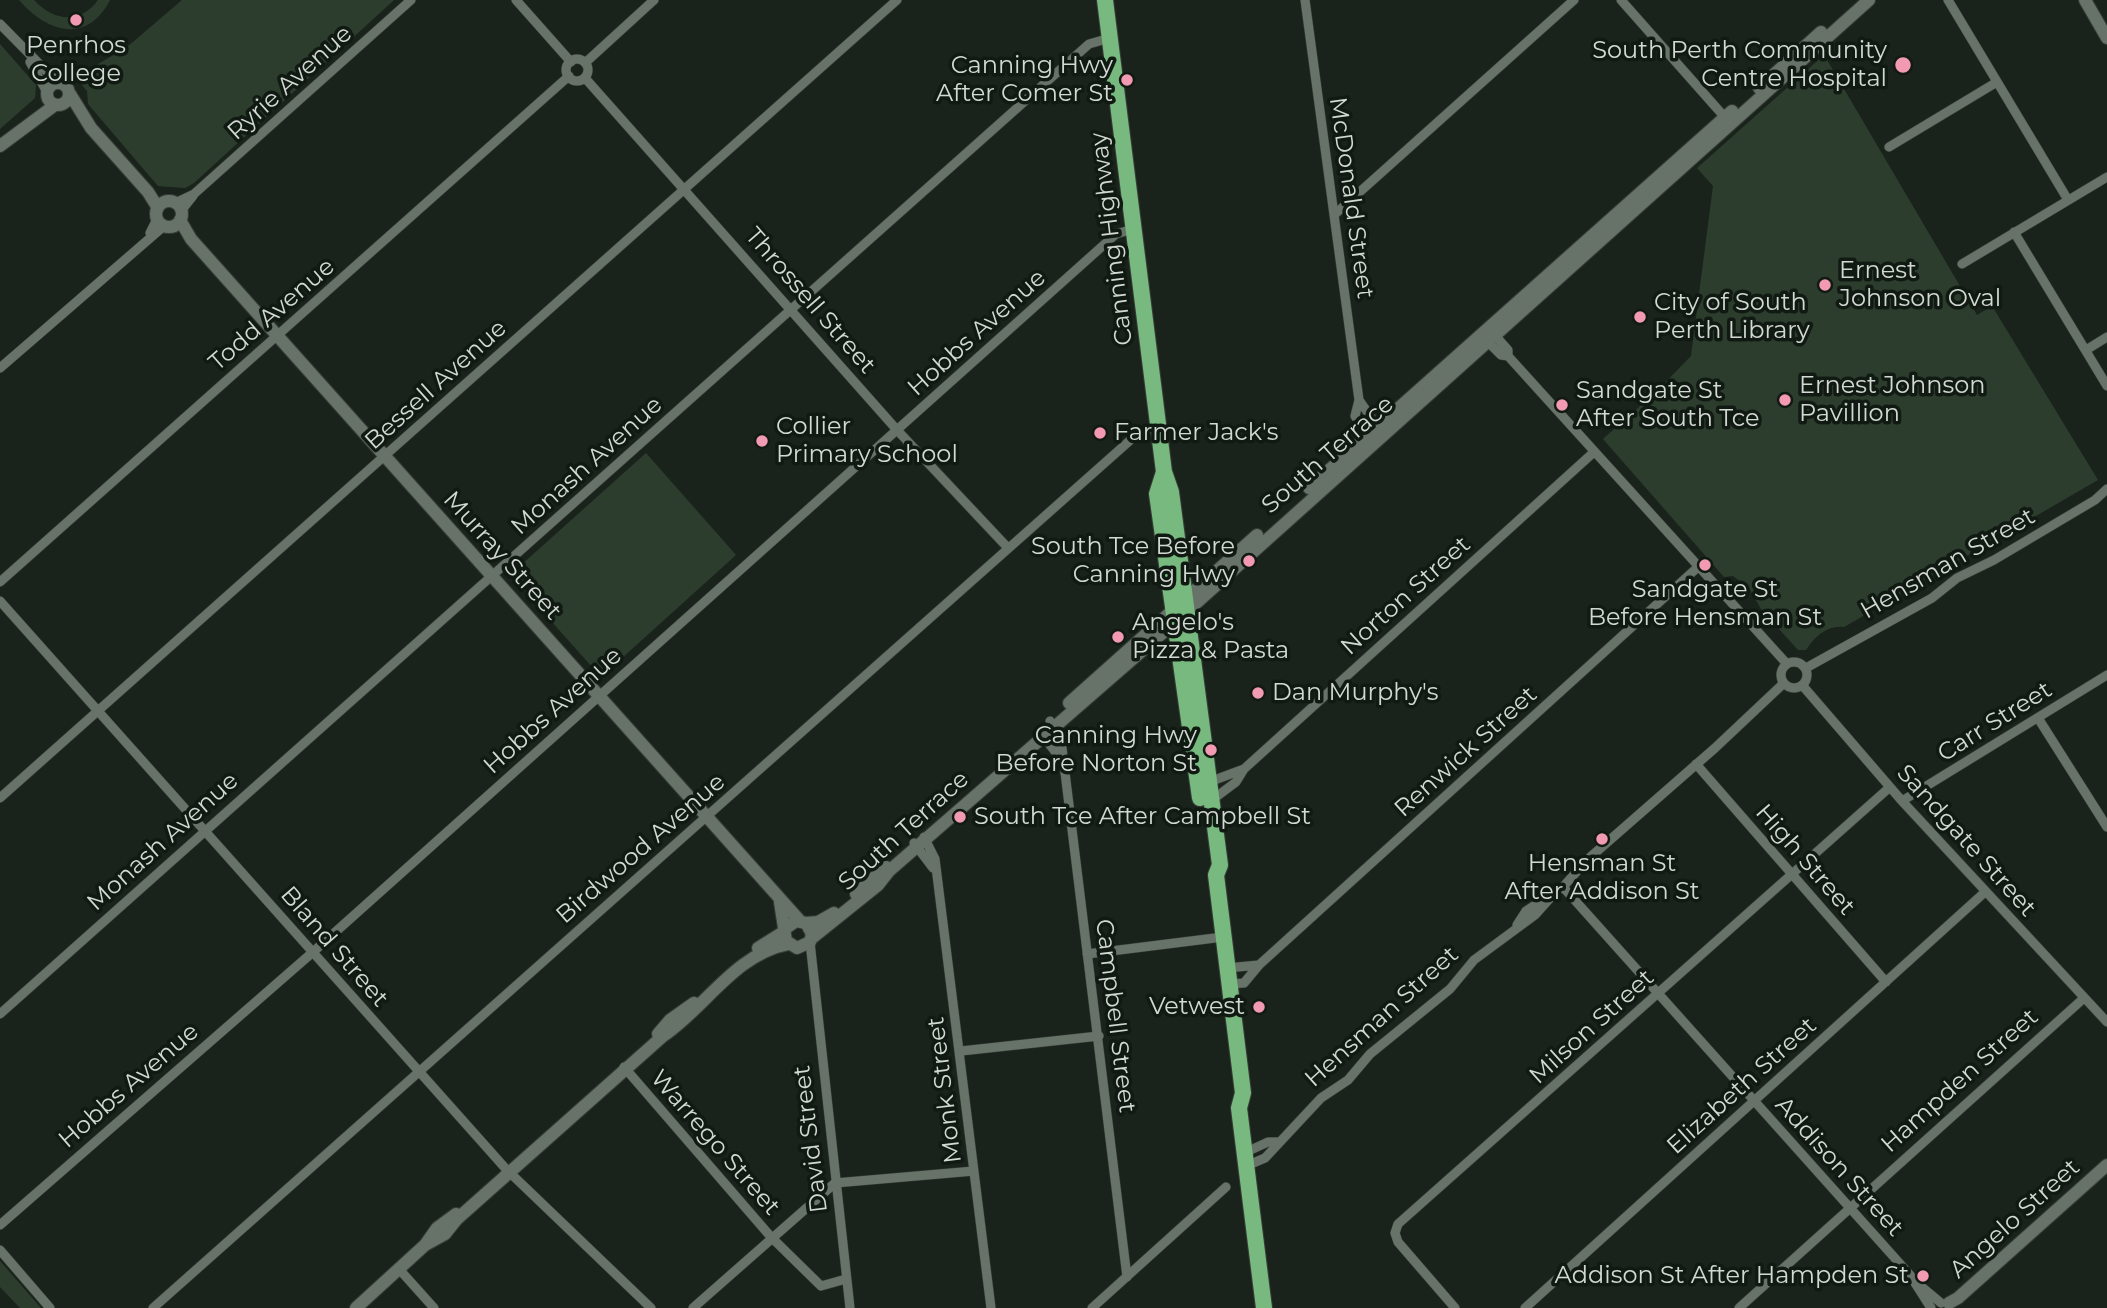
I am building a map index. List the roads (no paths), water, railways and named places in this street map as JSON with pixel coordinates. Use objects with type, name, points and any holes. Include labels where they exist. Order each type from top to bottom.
[{"type":"highway","name":"Canning Highway","points":[[1105,0],[1164,472],[1157,494],[1212,800],[1220,864],[1216,875],[1243,1093],[1239,1108],[1250,1157],[1275,1308]]},
{"type":"highway","name":"Canning Highway","points":[[1179,610],[1209,868],[1216,875]]},
{"type":"highway","name":"Canning Highway","points":[[1250,1157],[1264,1308]]},
{"type":"main road","name":"South Terrace","points":[[785,929],[792,922],[832,915],[920,841],[1727,121],[1858,0]]},
{"type":"main road","name":"South Terrace","points":[[1727,121],[1869,0]]},
{"type":"main road","points":[[2085,0],[2107,38]]},
{"type":"main road","points":[[52,99],[51,86],[58,83]]},
{"type":"main road","name":"Murray Street","points":[[58,83],[67,87],[91,128],[780,902],[791,908],[803,922]]},
{"type":"main road","points":[[4,142],[52,99],[68,100],[69,94]]},
{"type":"main road","name":"Murray Street","points":[[52,99],[91,128]]},
{"type":"main road","name":"South Terrace","points":[[793,946],[811,940],[878,885],[920,841]]},
{"type":"main road","name":"Murray Street","points":[[780,902],[785,929],[793,946]]},
{"type":"main road","points":[[803,922],[811,940]]},
{"type":"main road","points":[[624,1068],[675,1016],[687,1009],[761,945],[785,929]]},
{"type":"main road","points":[[356,1308],[425,1245],[437,1228],[508,1171],[624,1068],[681,1025],[702,1001],[754,957],[772,947],[793,946]]},
{"type":"main road","name":"Angelo Street","points":[[1945,1306],[1958,1298],[2107,1165]]},
{"type":"main road","name":"Angelo Street","points":[[1945,1306],[2107,1175]]},
{"type":"street","name":"Ryrie Avenue","points":[[169,214],[411,0]]},
{"type":"street","points":[[516,0],[571,62]]},
{"type":"street","points":[[585,63],[654,0]]},
{"type":"street","name":"Bessell Avenue","points":[[0,798],[897,0]]},
{"type":"street","name":"McDonald Street","points":[[1305,0],[1359,400],[1354,416],[1370,441]]},
{"type":"street","points":[[1334,215],[1574,0]]},
{"type":"street","points":[[1621,0],[1727,121]]},
{"type":"street","points":[[1948,0],[2068,200]]},
{"type":"street","name":"Murray Street","points":[[0,24],[58,83]]},
{"type":"street","name":"Monash Avenue","points":[[0,1014],[1089,44],[1110,38]]},
{"type":"street","name":"Murray Street","points":[[24,51],[52,99]]},
{"type":"street","points":[[580,60],[585,63],[588,69],[585,78],[576,81],[569,76],[567,70],[571,62],[580,60]]},
{"type":"street","name":"Todd Avenue","points":[[0,582],[569,76]]},
{"type":"street","name":"Throssell Street","points":[[585,78],[897,430],[1009,548]]},
{"type":"street","points":[[1889,147],[1997,82]]},
{"type":"street","points":[[1962,264],[2107,177]]},
{"type":"street","points":[[0,368],[169,214]]},
{"type":"street","name":"Hobbs Avenue","points":[[0,1225],[313,952],[1116,234],[1133,229]]},
{"type":"street","points":[[2014,233],[2107,386]]},
{"type":"street","points":[[1488,335],[1508,350],[1508,356],[1787,664]]},
{"type":"street","points":[[2086,350],[2107,337]]},
{"type":"street","name":"McDonald Street","points":[[1359,400],[1381,431]]},
{"type":"street","name":"Birdwood Avenue","points":[[153,1308],[1135,436],[1158,425]]},
{"type":"street","name":"Norton Street","points":[[1212,800],[1236,782],[1244,769],[1594,452]]},
{"type":"street","name":"Hensman Street","points":[[1805,668],[1932,598],[1957,578],[1994,560],[2095,500],[2107,489]]},
{"type":"street","name":"Renwick Street","points":[[1228,976],[1244,983],[1259,965],[1698,567]]},
{"type":"street","name":"Bland Street","points":[[0,601],[508,1171],[651,1308]]},
{"type":"street","points":[[1800,663],[1805,668],[1807,676],[1802,685],[1795,688],[1784,683],[1781,675],[1787,664],[1800,663]]},
{"type":"street","name":"Carr Street","points":[[1902,801],[2107,675]]},
{"type":"street","name":"Hensman Street","points":[[1250,1157],[1268,1142],[1279,1142],[1321,1098],[1348,1080],[1364,1060],[1435,1003],[1474,960],[1543,908],[1552,895],[1563,887],[1587,860],[1784,683]]},
{"type":"street","name":"Sandgate Street","points":[[1802,685],[1902,801],[2106,1023]]},
{"type":"street","points":[[2038,718],[2107,827]]},
{"type":"street","name":"Campbell Street","points":[[1053,723],[1062,748],[1127,1277]]},
{"type":"street","name":"Campbell Street","points":[[1041,734],[1062,761]]},
{"type":"street","name":"High Street","points":[[1696,764],[1886,982]]},
{"type":"street","name":"Norton Street","points":[[1209,782],[1244,769]]},
{"type":"street","name":"Milson Street","points":[[1455,1308],[1398,1242],[1395,1233],[1398,1224],[1890,787]]},
{"type":"street","name":"Monk Street","points":[[920,841],[935,859],[933,868],[961,1051],[991,1308]]},
{"type":"street","name":"Addison Street","points":[[1563,887],[1918,1285],[1945,1306]]},
{"type":"street","name":"Elizabeth Street","points":[[1525,1308],[1985,892]]},
{"type":"street","points":[[1087,954],[1223,937]]},
{"type":"street","name":"David Street","points":[[811,940],[813,953],[810,967],[850,1308]]},
{"type":"street","name":"David Street","points":[[793,946],[810,967]]},
{"type":"street","points":[[1228,976],[1259,965]]},
{"type":"street","name":"Hampden Street","points":[[1739,1308],[2084,998]]},
{"type":"street","points":[[961,1051],[1099,1036]]},
{"type":"street","name":"Warrego Street","points":[[624,1068],[772,1237],[821,1286],[846,1279]]},
{"type":"street","points":[[694,1308],[835,1183],[974,1171]]},
{"type":"street","points":[[1092,1308],[1226,1188]]},
{"type":"street","points":[[0,1250],[50,1308]]},
{"type":"street","points":[[399,1269],[433,1308]]},
{"type":"place","name":"Penrhos College","points":[[76,20]]},
{"type":"place","name":"South Perth Community Centre Hospital","points":[[1903,65]]},
{"type":"place","name":"Canning Hwy After Comer St","points":[[1127,80]]},
{"type":"place","name":"Ernest Johnson Oval","points":[[1825,285]]},
{"type":"place","name":"City of South Perth Library","points":[[1640,317]]},
{"type":"place","name":"Ernest Johnson Pavillion","points":[[1785,400]]},
{"type":"place","name":"Sandgate St After South Tce","points":[[1562,405]]},
{"type":"place","name":"Farmer Jack's","points":[[1100,433]]},
{"type":"place","name":"Collier Primary School","points":[[762,441]]},
{"type":"place","name":"South Tce Before Canning Hwy","points":[[1249,561]]},
{"type":"place","name":"Sandgate St Before Hensman St","points":[[1705,565]]},
{"type":"place","name":"Angelo's Pizza & Pasta","points":[[1118,637]]},
{"type":"place","name":"Dan Murphy's","points":[[1258,693]]},
{"type":"place","name":"Canning Hwy Before Norton St","points":[[1211,750]]},
{"type":"place","name":"South Tce After Campbell St","points":[[960,817]]},
{"type":"place","name":"Hensman St After Addison St","points":[[1602,839]]},
{"type":"place","name":"Vetwest","points":[[1259,1007]]},
{"type":"place","name":"Addison St After Hampden St","points":[[1923,1276]]}]
